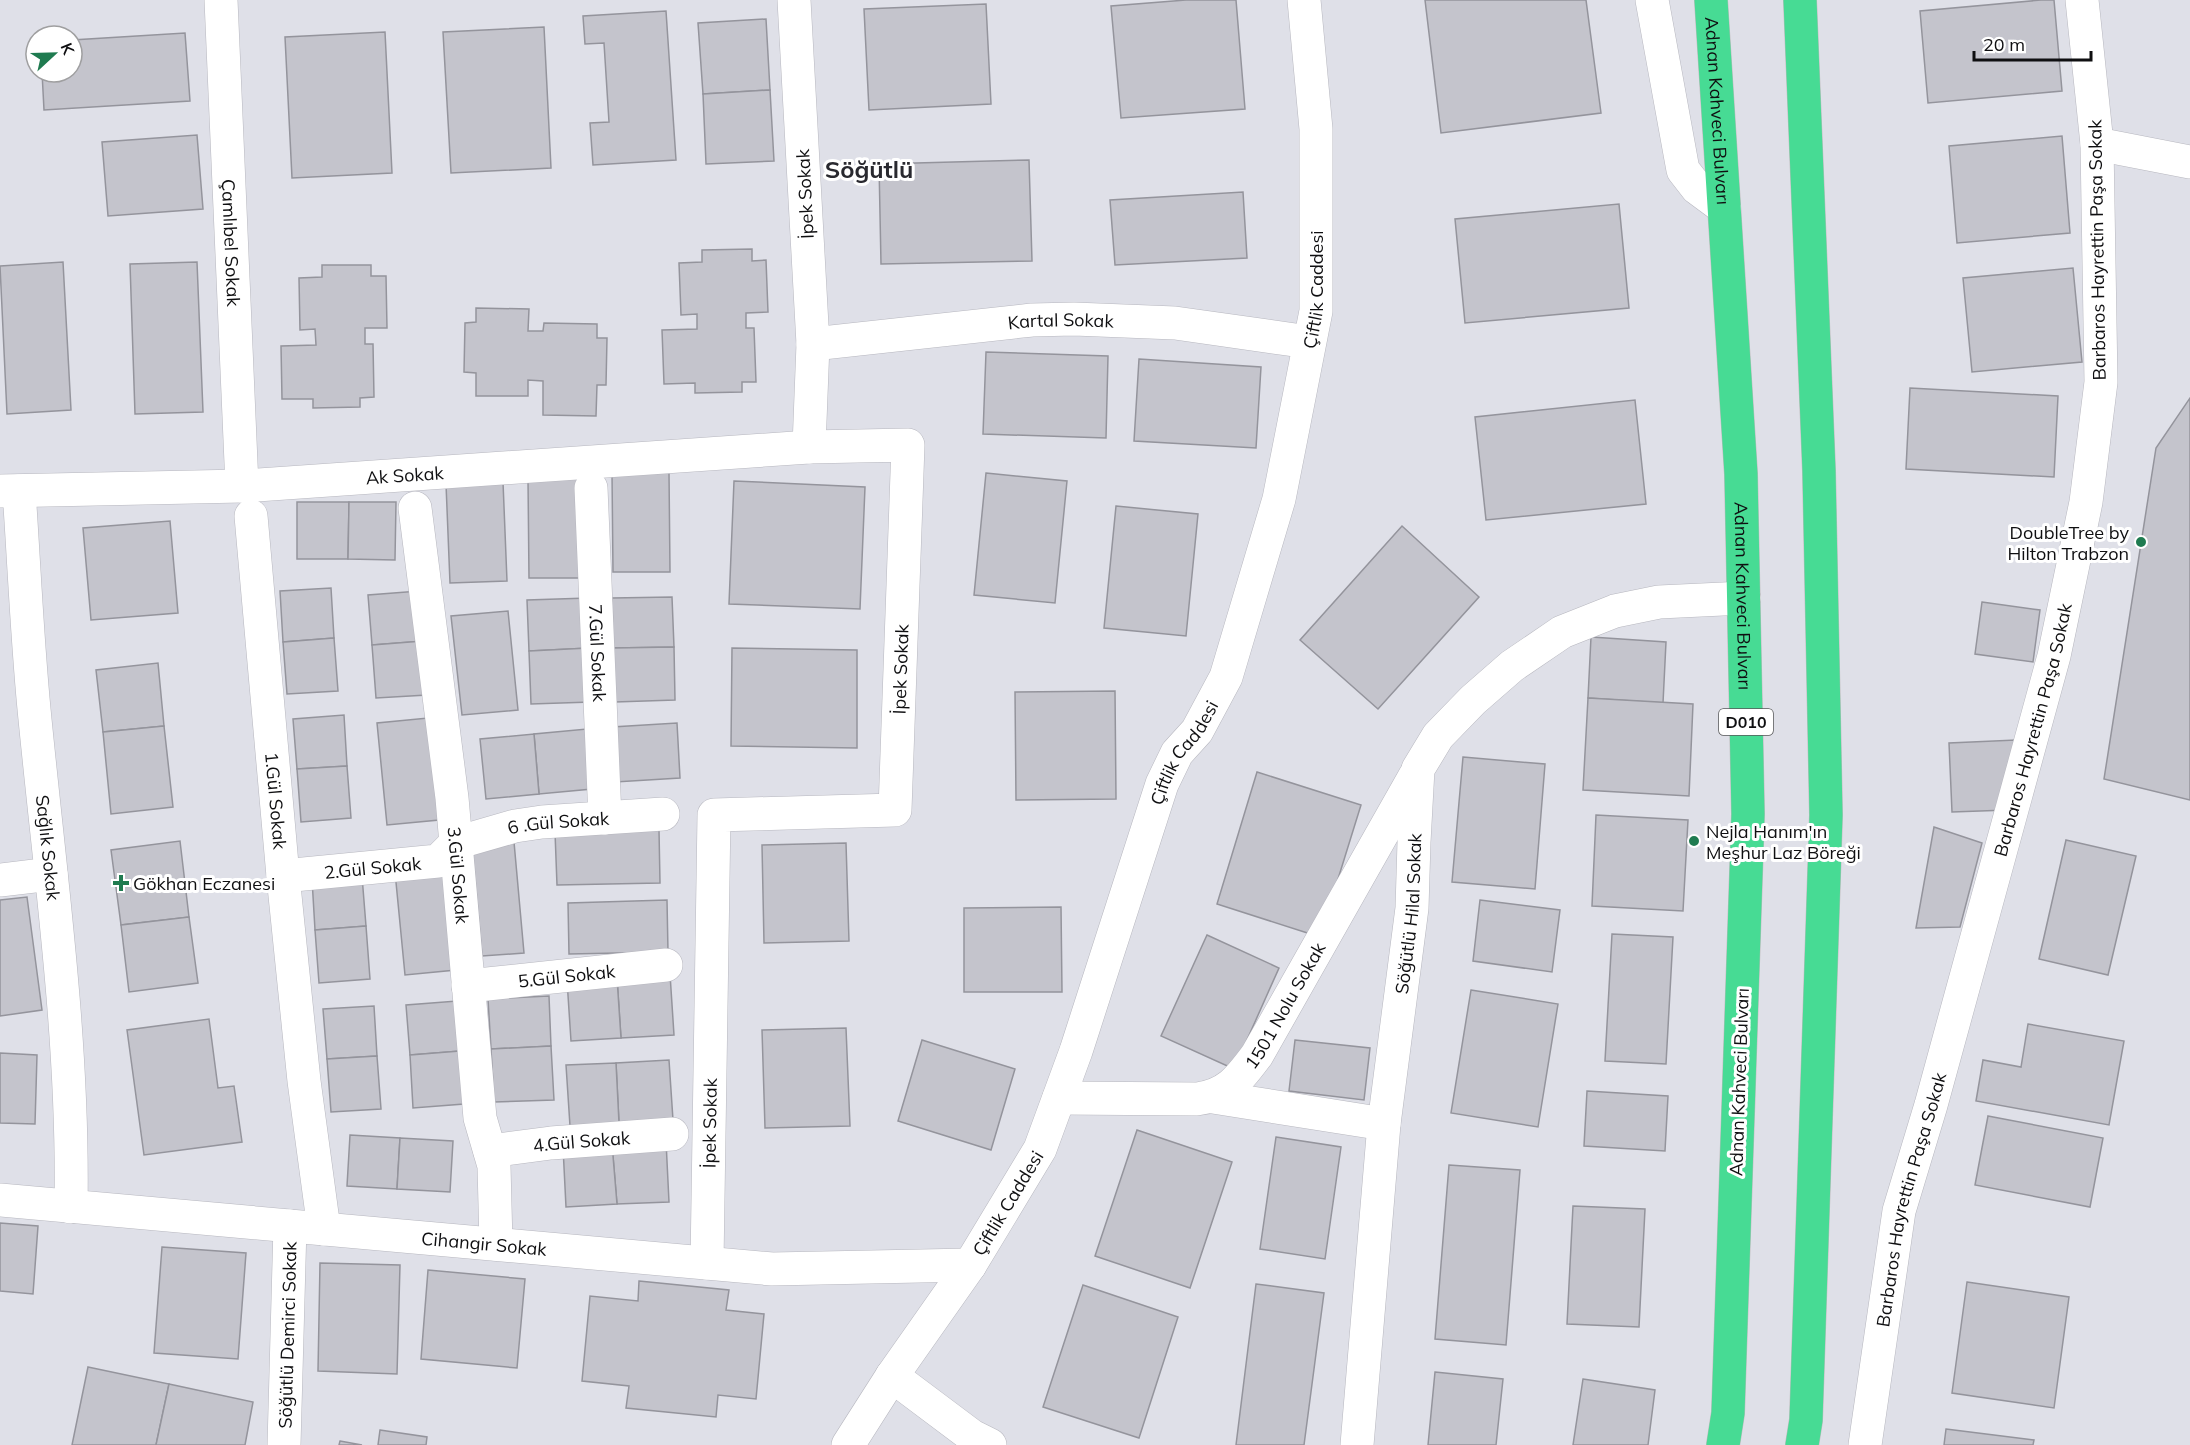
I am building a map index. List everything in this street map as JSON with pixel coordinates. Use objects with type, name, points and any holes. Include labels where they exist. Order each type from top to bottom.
[{"type":"highway","name":"Adnan Kahveci Bulvarı","points":[[1711,0],[1741,474],[1748,814],[1728,1413],[1723,1445]]},
{"type":"highway","points":[[1800,0],[1819,471],[1826,815],[1806,1420],[1802,1445]]},
{"type":"street","name":"Çamlıbel Sokak","points":[[220,0],[246,501]]},
{"type":"street","name":"İpek Sokak","points":[[707,1263],[714,815],[895,810],[908,445],[809,447],[813,344],[794,0]]},
{"type":"street","name":"Çiftlik Caddesi","points":[[848,1445],[892,1376],[970,1266],[1040,1149],[1076,1050],[1162,784],[1177,753],[1197,731],[1226,677],[1279,499],[1316,311],[1316,129],[1304,0]]},
{"type":"street","points":[[1652,0],[1683,170],[1696,188],[1724,208]]},
{"type":"street","name":"Barbaros Hayrettin Paşa Sokak","points":[[1865,1445],[1899,1211],[1943,1061],[2054,656],[2086,502],[2101,382],[2097,144],[2082,0]]},
{"type":"street","points":[[2097,144],[2190,162]]},
{"type":"street","name":"Kartal Sokak","points":[[813,344],[1032,320],[1074,319],[1175,323],[1309,342]]},
{"type":"street","name":"Ak Sokak","points":[[10,491],[246,501],[809,447]]},
{"type":"street","name":"7.Gül Sokak","points":[[591,488],[605,818]]},
{"type":"street","name":"Sağlık Sokak","points":[[10,491],[66,1023],[73,1148],[72,1207]]},
{"type":"street","name":"1.Gül Sokak","points":[[246,501],[304,1081],[324,1230]]},
{"type":"street","name":"3.Gül Sokak","points":[[415,508],[452,798],[480,1118],[494,1166],[496,1244]]},
{"type":"street","name":"Söğütlü Hilal Sokak","points":[[1357,1445],[1384,1124],[1412,908],[1418,769],[1438,736],[1473,700],[1512,666],[1562,632],[1615,611],[1659,602],[1744,598]]},
{"type":"street","name":"1501 Nolu Sokak","points":[[1213,1097],[1235,1084],[1257,1055],[1418,769]]},
{"type":"street","name":"6 .Gül Sokak","points":[[456,843],[515,826],[542,822],[663,814]]},
{"type":"street","name":"2.Gül Sokak","points":[[283,876],[438,861],[456,843]]},
{"type":"street","points":[[0,880],[51,874]]},
{"type":"street","name":"5.Gül Sokak","points":[[468,986],[666,965]]},
{"type":"street","points":[[1059,1098],[1197,1099],[1213,1097],[1384,1124]]},
{"type":"street","name":"4.Gül Sokak","points":[[490,1150],[672,1134]]},
{"type":"street","name":"Cihangir Sokak","points":[[0,1200],[772,1269],[970,1266]]},
{"type":"street","name":"Söğütlü Demirci Sokak","points":[[284,1445],[290,1226]]},
{"type":"street","points":[[892,1376],[972,1436],[990,1445]]},
{"type":"building","points":[[1186,0],[1236,0],[1245,109],[1121,118],[1111,6]]},
{"type":"building","points":[[1425,0],[1586,0],[1601,113],[1441,133]]},
{"type":"building","points":[[2054,0],[2062,91],[1928,103],[1920,11]]},
{"type":"building","points":[[986,4],[991,104],[869,110],[864,9]]},
{"type":"building","points":[[666,11],[676,160],[593,165],[590,123],[609,122],[604,43],[585,44],[583,16]]},
{"type":"building","points":[[766,19],[770,90],[703,94],[698,23]]},
{"type":"building","points":[[544,27],[551,168],[451,173],[443,32]]},
{"type":"building","points":[[385,32],[392,173],[292,178],[285,37]]},
{"type":"building","points":[[185,33],[190,101],[44,110],[43,84],[84,84],[84,39]]},
{"type":"building","points":[[770,90],[774,161],[706,164],[703,94]]},
{"type":"building","points":[[197,135],[203,209],[108,216],[102,142]]},
{"type":"building","points":[[2062,136],[2070,233],[1957,243],[1949,146]]},
{"type":"building","points":[[1029,160],[1032,261],[881,264],[879,164]]},
{"type":"building","points":[[1243,192],[1247,258],[1115,265],[1110,200]]},
{"type":"building","points":[[1619,204],[1629,308],[1465,323],[1455,219]]},
{"type":"building","points":[[752,249],[752,261],[766,260],[768,312],[746,313],[746,328],[754,328],[756,382],[742,382],[742,392],[695,393],[695,383],[664,384],[662,330],[697,329],[697,314],[681,315],[679,263],[702,262],[702,250]]},
{"type":"building","points":[[63,262],[71,410],[7,414],[0,266]]},
{"type":"building","points":[[197,262],[203,412],[135,414],[130,264]]},
{"type":"building","points":[[322,265],[371,265],[371,276],[386,276],[387,328],[365,328],[365,344],[373,344],[374,397],[360,398],[360,407],[313,408],[313,399],[282,399],[281,346],[316,345],[315,329],[300,330],[299,278],[322,277]]},
{"type":"building","points":[[2073,268],[2082,362],[1972,372],[1963,278]]},
{"type":"building","points":[[476,308],[529,309],[528,331],[543,331],[544,323],[597,324],[597,338],[607,338],[606,385],[597,385],[596,416],[543,415],[543,381],[528,380],[528,396],[476,396],[476,373],[464,372],[465,323],[476,322]]},
{"type":"building","points":[[986,352],[1108,356],[1106,438],[983,434]]},
{"type":"building","points":[[1139,359],[1261,367],[1256,448],[1134,441]]},
{"type":"building","points":[[1910,388],[2058,396],[2054,477],[1906,469]]},
{"type":"building","points":[[2190,398],[2190,800],[2104,779],[2156,448]]},
{"type":"building","points":[[1635,400],[1646,504],[1486,520],[1475,417]]},
{"type":"building","points":[[669,472],[670,572],[613,572],[612,473]]},
{"type":"building","points":[[986,473],[1067,481],[1055,603],[974,595]]},
{"type":"building","points":[[585,478],[586,578],[529,578],[528,479]]},
{"type":"building","points":[[734,481],[865,487],[860,609],[729,604]]},
{"type":"building","points":[[503,482],[507,581],[450,583],[446,484]]},
{"type":"building","points":[[297,502],[349,502],[348,559],[297,559]]},
{"type":"building","points":[[349,502],[396,502],[395,560],[348,559]]},
{"type":"building","points":[[1116,506],[1198,514],[1186,636],[1104,628]]},
{"type":"building","points":[[170,521],[178,613],[91,620],[83,528]]},
{"type":"building","points":[[1402,526],[1479,597],[1378,709],[1300,640]]},
{"type":"building","points":[[331,588],[334,638],[283,642],[280,591]]},
{"type":"building","points":[[419,591],[423,641],[372,645],[368,595]]},
{"type":"building","points":[[672,597],[674,647],[613,648],[612,598]]},
{"type":"building","points":[[588,598],[589,648],[529,651],[527,600]]},
{"type":"building","points":[[1982,602],[2040,610],[2033,662],[1975,654]]},
{"type":"building","points":[[508,611],[518,710],[462,715],[451,616]]},
{"type":"building","points":[[1591,637],[1666,642],[1663,703],[1588,698]]},
{"type":"building","points":[[334,638],[338,691],[287,694],[283,642]]},
{"type":"building","points":[[423,641],[427,695],[376,698],[372,645]]},
{"type":"building","points":[[674,647],[675,700],[615,702],[613,648]]},
{"type":"building","points":[[589,648],[591,702],[531,704],[529,651]]},
{"type":"building","points":[[732,648],[857,650],[857,748],[731,746]]},
{"type":"building","points":[[158,663],[164,726],[103,732],[96,670]]},
{"type":"building","points":[[1115,691],[1116,799],[1016,800],[1015,692]]},
{"type":"building","points":[[1588,698],[1693,704],[1689,796],[1583,790]]},
{"type":"building","points":[[344,715],[347,766],[297,769],[293,719]]},
{"type":"building","points":[[428,718],[439,820],[387,825],[377,723]]},
{"type":"building","points":[[677,723],[680,778],[615,782],[612,727]]},
{"type":"building","points":[[164,726],[173,807],[111,814],[103,732]]},
{"type":"building","points":[[587,729],[592,789],[539,794],[534,734]]},
{"type":"building","points":[[534,734],[539,794],[486,799],[480,739]]},
{"type":"building","points":[[2016,740],[2008,810],[1952,812],[1949,743]]},
{"type":"building","points":[[1463,757],[1545,764],[1535,889],[1452,882]]},
{"type":"building","points":[[347,766],[351,818],[301,822],[297,769]]},
{"type":"building","points":[[1257,772],[1361,805],[1320,937],[1217,904]]},
{"type":"building","points":[[1596,815],[1688,820],[1683,911],[1592,906]]},
{"type":"building","points":[[1934,827],[1982,843],[1960,927],[1916,928]]},
{"type":"building","points":[[659,830],[660,883],[557,885],[555,832]]},
{"type":"building","points":[[2066,840],[2136,856],[2108,975],[2039,959]]},
{"type":"building","points":[[180,841],[189,917],[121,925],[111,850]]},
{"type":"building","points":[[514,842],[524,953],[482,956],[472,846]]},
{"type":"building","points":[[846,843],[849,941],[764,943],[762,845]]},
{"type":"building","points":[[446,867],[456,970],[405,975],[395,872]]},
{"type":"building","points":[[362,876],[366,926],[315,930],[312,879]]},
{"type":"building","points":[[27,897],[42,1010],[0,1016],[0,900]]},
{"type":"building","points":[[667,900],[668,952],[569,954],[568,903]]},
{"type":"building","points":[[1480,900],[1560,910],[1552,972],[1473,961]]},
{"type":"building","points":[[1061,907],[1062,992],[964,992],[964,908]]},
{"type":"building","points":[[189,917],[198,983],[129,992],[121,925]]},
{"type":"building","points":[[366,926],[370,979],[319,983],[315,930]]},
{"type":"building","points":[[1612,934],[1673,937],[1666,1064],[1605,1061]]},
{"type":"building","points":[[1207,935],[1279,968],[1234,1069],[1161,1036]]},
{"type":"building","points":[[670,974],[674,1035],[621,1038],[617,978]]},
{"type":"building","points":[[617,978],[621,1038],[571,1041],[567,980]]},
{"type":"building","points":[[1471,990],[1558,1004],[1538,1127],[1451,1113]]},
{"type":"building","points":[[549,996],[551,1046],[491,1049],[488,999]]},
{"type":"building","points":[[457,1001],[460,1051],[410,1055],[406,1005]]},
{"type":"building","points":[[374,1006],[377,1056],[327,1059],[323,1009]]},
{"type":"building","points":[[209,1019],[218,1088],[234,1086],[242,1142],[144,1155],[127,1030]]},
{"type":"building","points":[[2028,1024],[2124,1041],[2109,1125],[1976,1101],[1983,1060],[2021,1067]]},
{"type":"building","points":[[846,1028],[850,1126],[765,1128],[762,1030]]},
{"type":"building","points":[[922,1040],[1015,1069],[991,1150],[898,1121]]},
{"type":"building","points":[[1295,1040],[1370,1048],[1364,1100],[1289,1091]]},
{"type":"building","points":[[551,1046],[554,1100],[494,1102],[491,1049]]},
{"type":"building","points":[[460,1051],[464,1104],[413,1108],[410,1055]]},
{"type":"building","points":[[0,1053],[37,1055],[35,1124],[0,1123]]},
{"type":"building","points":[[377,1056],[381,1109],[331,1112],[327,1059]]},
{"type":"building","points":[[669,1060],[673,1120],[619,1123],[616,1063]]},
{"type":"building","points":[[616,1063],[619,1123],[570,1126],[566,1065]]},
{"type":"building","points":[[1587,1091],[1668,1096],[1665,1151],[1584,1146]]},
{"type":"building","points":[[1988,1116],[2103,1138],[2090,1207],[1975,1185]]},
{"type":"building","points":[[1137,1130],[1232,1162],[1190,1288],[1095,1256]]},
{"type":"building","points":[[350,1135],[400,1138],[397,1189],[347,1186]]},
{"type":"building","points":[[1276,1137],[1341,1147],[1325,1259],[1260,1249]]},
{"type":"building","points":[[400,1138],[453,1141],[450,1192],[397,1189]]},
{"type":"building","points":[[666,1141],[669,1202],[617,1204],[612,1144]]},
{"type":"building","points":[[612,1144],[617,1204],[566,1207],[563,1147]]},
{"type":"building","points":[[1449,1165],[1520,1170],[1506,1345],[1435,1339]]},
{"type":"building","points":[[1573,1206],[1645,1209],[1639,1327],[1567,1324]]},
{"type":"building","points":[[0,1223],[38,1226],[33,1294],[0,1291]]},
{"type":"building","points":[[162,1247],[246,1253],[238,1359],[154,1353]]},
{"type":"building","points":[[320,1263],[400,1265],[397,1374],[318,1371]]},
{"type":"building","points":[[428,1270],[525,1279],[517,1368],[421,1359]]},
{"type":"building","points":[[639,1281],[729,1290],[726,1310],[764,1314],[756,1399],[718,1395],[716,1417],[626,1408],[629,1386],[582,1381],[590,1296],[638,1301]]},
{"type":"building","points":[[1967,1282],[2069,1297],[2054,1408],[1952,1393]]},
{"type":"building","points":[[1256,1284],[1324,1293],[1304,1445],[1236,1445]]},
{"type":"building","points":[[1083,1285],[1178,1317],[1139,1438],[1043,1407]]},
{"type":"building","points":[[88,1367],[169,1384],[156,1445],[72,1445]]},
{"type":"building","points":[[1435,1372],[1503,1379],[1496,1445],[1428,1445]]},
{"type":"building","points":[[1583,1379],[1655,1390],[1648,1445],[1573,1445]]},
{"type":"building","points":[[169,1384],[253,1402],[245,1445],[156,1445]]},
{"type":"building","points":[[1946,1429],[2034,1440],[2033,1445],[1944,1445]]},
{"type":"building","points":[[380,1430],[427,1437],[426,1445],[378,1445]]},
{"type":"building","points":[[340,1441],[362,1445],[339,1445]]},
{"type":"place","name":"DoubleTree by Hilton Trabzon","points":[[2141,542]]},
{"type":"place","name":"Nejla Hanım'ın Meşhur Laz Böreği","points":[[1694,841]]},
{"type":"place","name":"Gökhan Eczanesi","points":[[121,883]]},
{"type":"district","name":"Söğütlü","points":[[869,169]]}]
